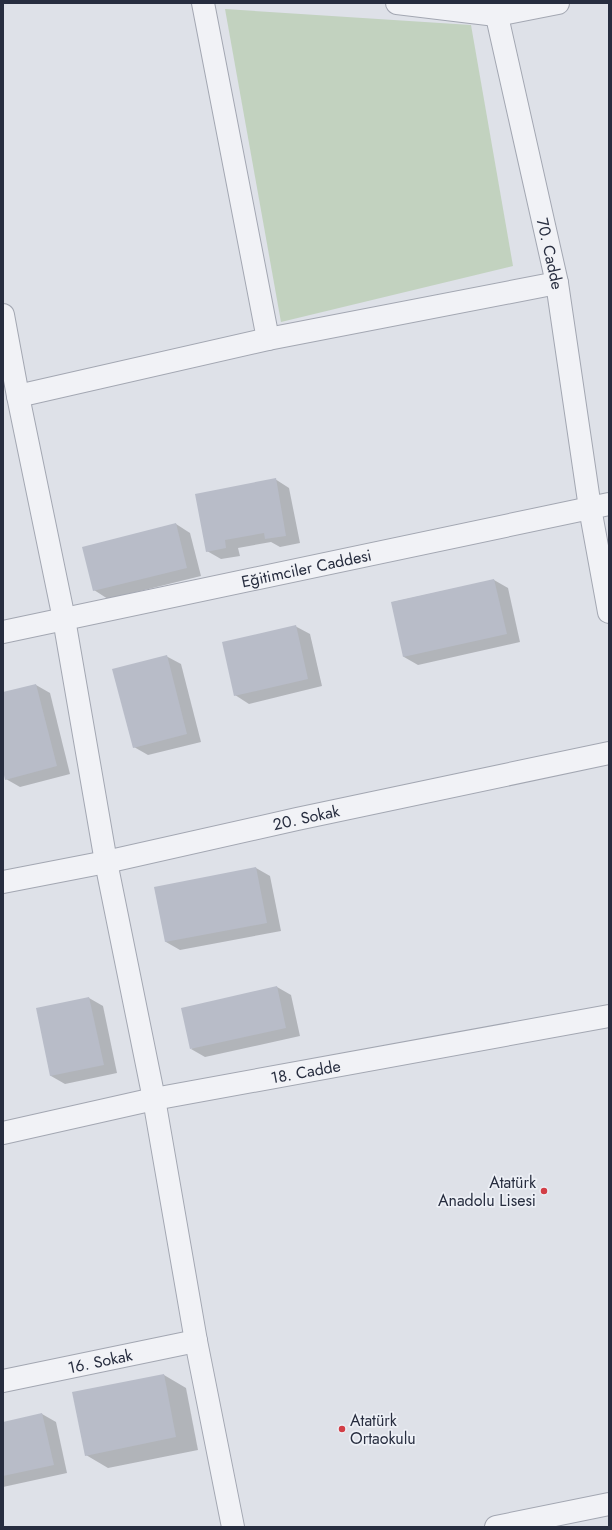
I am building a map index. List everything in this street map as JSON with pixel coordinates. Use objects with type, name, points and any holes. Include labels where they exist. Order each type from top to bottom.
[{"type":"street","points":[[203,3],[268,339]]},
{"type":"street","points":[[397,3],[495,9],[558,3]]},
{"type":"street","name":"70. Cadde","points":[[495,9],[557,283],[599,506],[609,612]]},
{"type":"street","points":[[18,396],[268,339],[557,283]]},
{"type":"street","points":[[3,315],[18,396],[64,619],[106,862],[154,1099],[196,1341],[232,1527]]},
{"type":"street","name":"Eğitimciler Caddesi","points":[[3,632],[599,506]]},
{"type":"street","name":"20. Sokak","points":[[3,882],[106,862],[297,819],[609,753]]},
{"type":"street","name":"18. Cadde","points":[[3,1133],[154,1099],[609,1016]]},
{"type":"street","name":"16. Sokak","points":[[3,1381],[196,1341]]},
{"type":"street","points":[[496,1527],[609,1504]]},
{"type":"green space","points":[[225,9],[471,25],[513,266],[281,322]]},
{"type":"building","points":[[276,478],[286,536],[265,539],[264,533],[225,540],[226,548],[206,552],[195,494]]},
{"type":"building","points":[[176,523],[187,568],[93,591],[82,547]]},
{"type":"building","points":[[494,579],[507,634],[403,657],[391,602]]},
{"type":"building","points":[[296,625],[308,679],[234,696],[222,642]]},
{"type":"building","points":[[167,655],[187,734],[133,748],[112,669]]},
{"type":"building","points":[[36,684],[57,766],[5,780],[3,770],[3,692]]},
{"type":"building","points":[[256,867],[267,923],[165,942],[154,887]]},
{"type":"building","points":[[277,986],[286,1028],[190,1049],[181,1008]]},
{"type":"building","points":[[89,997],[104,1065],[50,1076],[36,1008]]},
{"type":"building","points":[[164,1374],[176,1437],[85,1456],[72,1392]]},
{"type":"building","points":[[42,1413],[54,1465],[3,1476],[3,1422]]},
{"type":"place","name":"Atatürk Anadolu Lisesi","points":[[544,1191]]},
{"type":"place","name":"Atatürk Ortaokulu","points":[[342,1429]]}]
